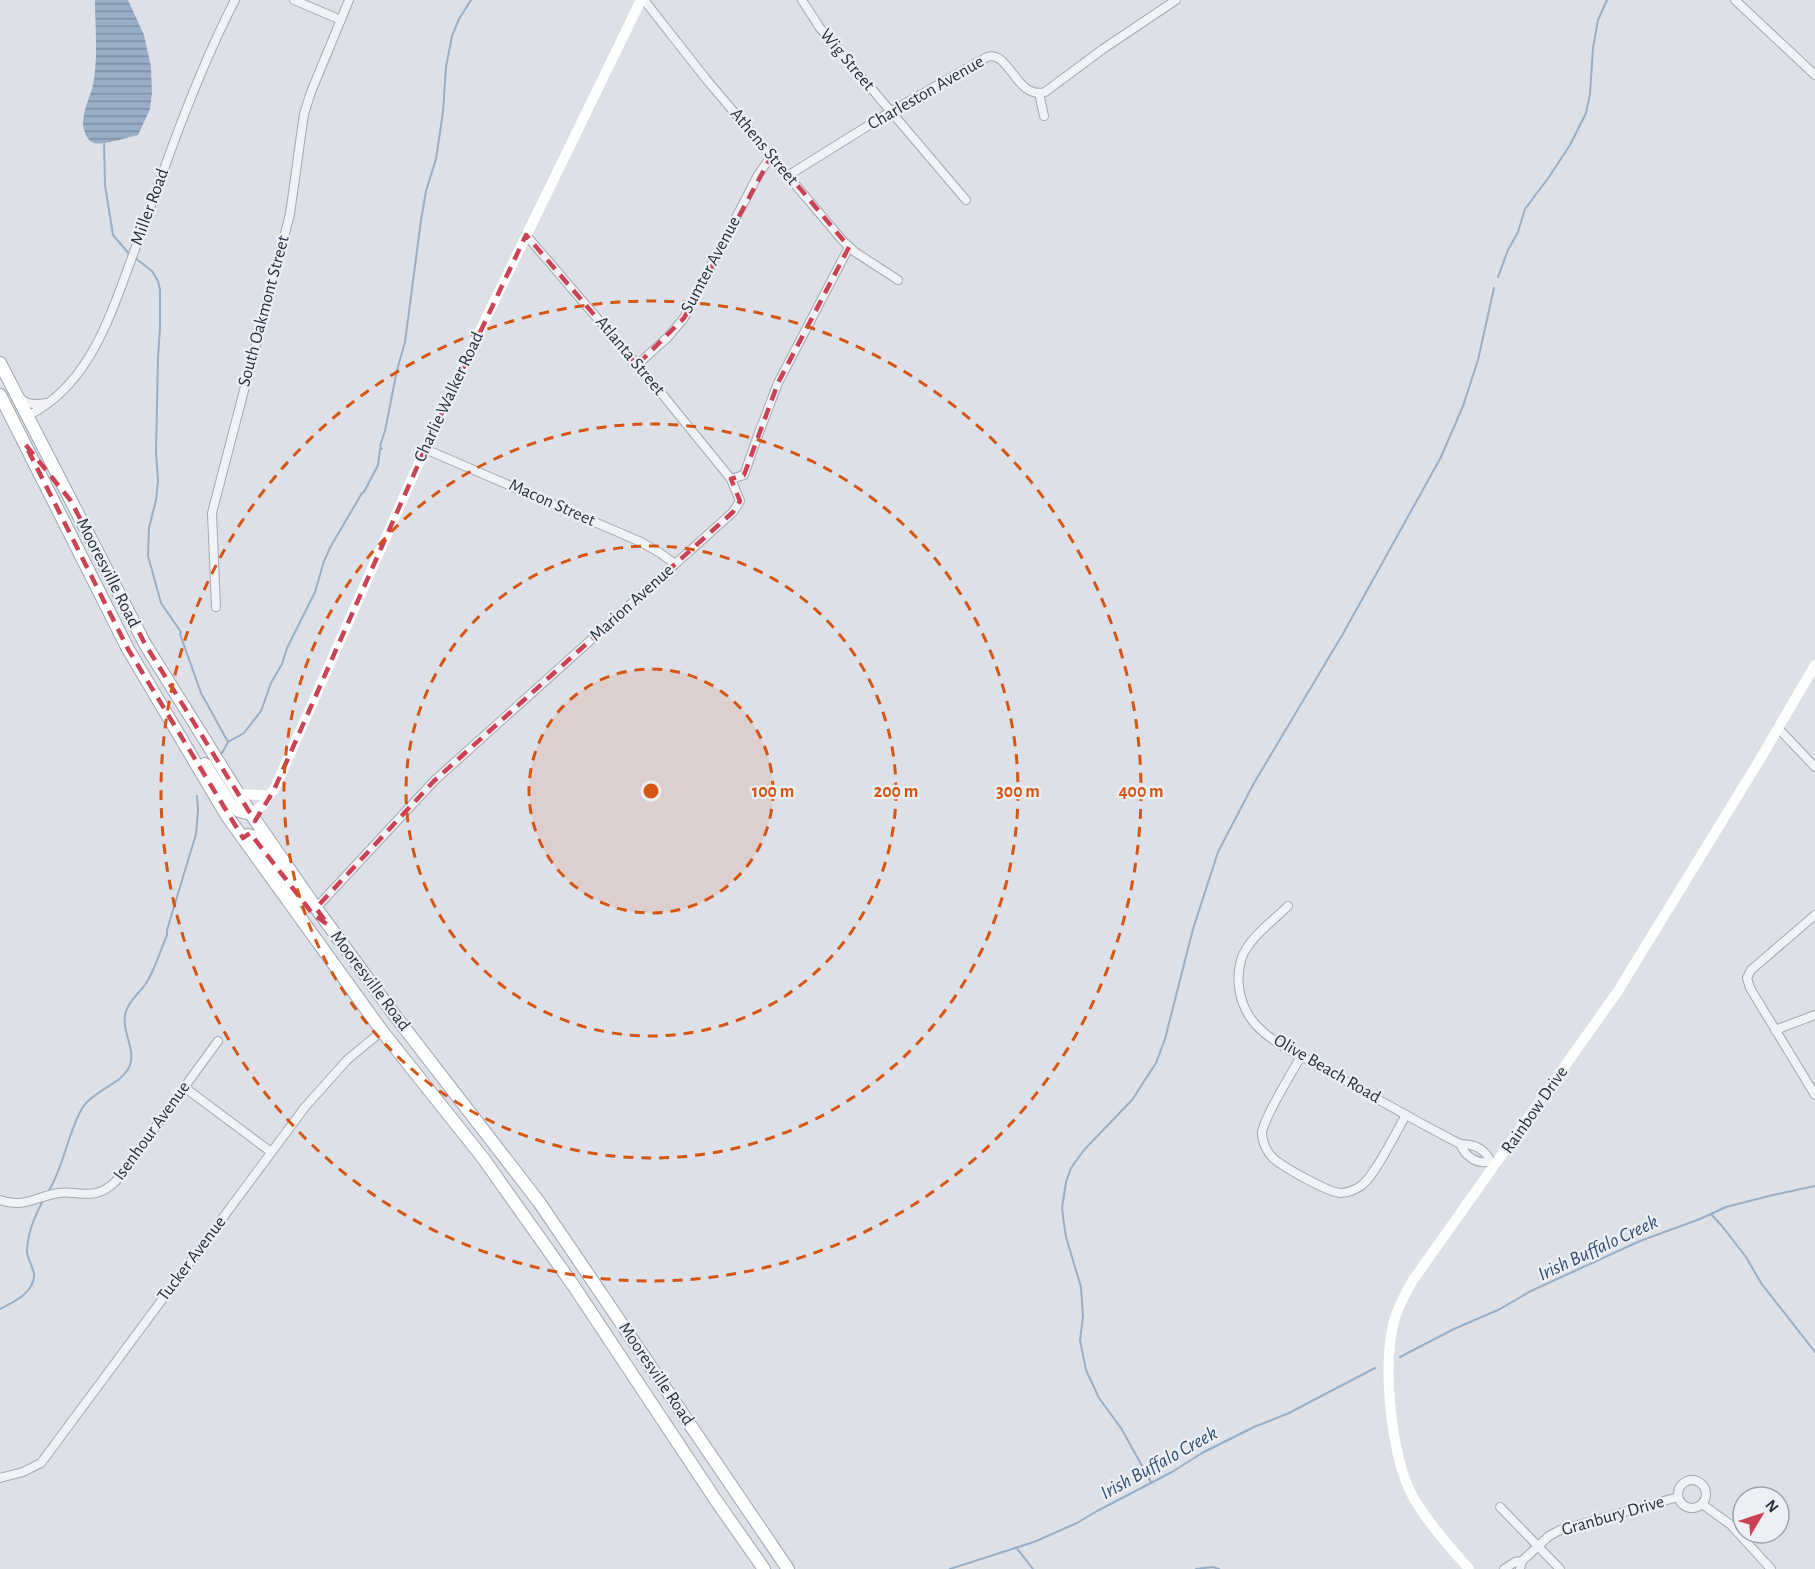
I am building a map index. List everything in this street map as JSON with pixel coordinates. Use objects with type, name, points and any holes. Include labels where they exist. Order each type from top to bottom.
[{"type":"main road","name":"Mooresville Road","points":[[0,363],[145,644],[251,814],[328,925],[396,1017],[518,1174],[788,1569]]},
{"type":"main road","points":[[0,381],[18,414],[27,417]]},
{"type":"main road","name":"Mooresville Road","points":[[0,395],[128,650],[214,795],[382,1030],[483,1158],[559,1265],[764,1569]]},
{"type":"main road","points":[[25,444],[37,453],[58,490],[71,501]]},
{"type":"main road","points":[[174,726],[184,731],[231,805],[239,812],[251,814]]},
{"type":"main road","points":[[243,838],[248,835],[252,836],[312,913],[328,925]]},
{"type":"main road","points":[[559,1265],[575,1255]]},
{"type":"street","name":"Miller Road","points":[[27,417],[61,394],[74,381],[99,340],[119,294],[192,92],[236,0]]},
{"type":"street","points":[[294,0],[341,20]]},
{"type":"street","name":"South Oakmont Street","points":[[216,607],[212,513],[290,214],[304,114],[349,0]]},
{"type":"street","name":"Athens Street","points":[[642,0],[849,247],[898,280]]},
{"type":"street","name":"Charlie Walker Road","points":[[251,814],[263,805],[274,790],[474,343],[642,0]]},
{"type":"street","name":"Wig Street","points":[[802,0],[820,28],[966,200]]},
{"type":"street","points":[[1044,116],[1039,93],[1046,92],[1103,49],[1176,0]]},
{"type":"street","points":[[1735,0],[1815,75]]},
{"type":"street","name":"Charleston Avenue","points":[[789,176],[890,112],[993,55],[999,57],[1021,83],[1033,92],[1039,93]]},
{"type":"street","name":"Sumter Avenue","points":[[637,365],[668,337],[684,318],[758,175],[772,155]]},
{"type":"street","name":"Atlanta Street","points":[[526,235],[555,266],[731,478]]},
{"type":"street","points":[[731,478],[744,475],[778,383],[849,247]]},
{"type":"street","points":[[16,395],[24,402],[32,404],[48,403]]},
{"type":"street","name":"Macon Street","points":[[425,449],[641,542],[675,564]]},
{"type":"street","name":"Marion Avenue","points":[[316,908],[434,781],[737,507],[740,501],[731,478]]},
{"type":"street","name":"Rainbow Drive","points":[[1469,1569],[1423,1512],[1412,1495],[1401,1467],[1391,1420],[1389,1362],[1393,1323],[1400,1304],[1413,1280],[1492,1163],[1618,991],[1815,665]]},
{"type":"street","points":[[1778,728],[1815,767]]},
{"type":"street","points":[[238,794],[267,797]]},
{"type":"street","name":"Olive Beach Road","points":[[1288,906],[1256,936],[1243,956],[1238,974],[1240,996],[1257,1026],[1271,1038],[1301,1056],[1460,1144],[1464,1154],[1481,1163],[1492,1163]]},
{"type":"street","points":[[1815,915],[1751,970],[1747,978],[1750,988],[1815,1095]]},
{"type":"street","points":[[1775,1030],[1815,1015]]},
{"type":"street","name":"Tucker Avenue","points":[[0,1478],[23,1472],[41,1463],[305,1107],[347,1060],[382,1030]]},
{"type":"street","name":"Isenhour Avenue","points":[[0,1200],[14,1204],[26,1203],[59,1193],[85,1194],[107,1190],[116,1181],[218,1041]]},
{"type":"street","points":[[1301,1056],[1266,1121],[1262,1133],[1265,1146],[1271,1156],[1280,1163],[1331,1191],[1342,1193],[1353,1191],[1371,1175],[1406,1115]]},
{"type":"street","points":[[184,1087],[271,1152]]},
{"type":"street","name":"Granbury Drive","points":[[1686,1481],[1700,1483],[1706,1496],[1702,1504],[1695,1508],[1682,1505],[1677,1492],[1682,1484],[1686,1481]]},
{"type":"street","name":"Granbury Drive","points":[[1504,1569],[1515,1562],[1521,1565],[1549,1536],[1560,1530],[1678,1497]]},
{"type":"street","name":"Granbury Drive","points":[[1702,1504],[1731,1525],[1771,1569]]},
{"type":"street","points":[[1500,1507],[1560,1569]]},
{"type":"highlighted area","points":[[772,155],[849,247],[778,383],[744,475],[731,479],[740,501],[733,512],[434,781],[316,908],[328,925],[312,913],[250,833],[243,838],[128,649],[25,444],[71,501],[145,644],[255,821],[274,790],[425,449],[526,235],[637,365],[684,318]]},
{"type":"water","points":[[95,0],[128,0],[144,35],[151,67],[152,93],[150,109],[138,135],[98,144],[87,138],[83,124],[95,69]]},
{"type":"waterway","points":[[222,753],[228,742],[244,733],[261,711],[271,683],[315,592],[331,546],[378,465],[380,449],[382,449],[380,446],[405,342],[421,220],[426,191],[436,159],[443,112],[446,67],[452,36],[471,0]]},
{"type":"waterway","points":[[1498,277],[1508,250],[1518,232],[1525,209],[1570,145],[1586,113],[1598,20],[1607,0]]},
{"type":"waterway","points":[[104,142],[105,185],[113,235],[130,255]]},
{"type":"waterway","points":[[135,258],[152,271],[160,290],[156,452],[158,481],[149,528],[148,556],[161,603],[181,632],[201,693],[228,742]]},
{"type":"waterway","points":[[1151,1482],[1121,1428],[1099,1398],[1086,1370],[1080,1340],[1083,1317],[1081,1287],[1066,1237],[1062,1208],[1066,1182],[1071,1168],[1084,1150],[1132,1100],[1156,1063],[1165,1039],[1193,929],[1218,852],[1254,783],[1344,632],[1441,457],[1463,406],[1478,360],[1494,288]]},
{"type":"waterway","points":[[48,1192],[83,1107],[94,1096],[122,1077],[130,1065],[131,1052],[125,1025],[126,1011],[149,979],[167,935],[196,834],[197,796]]},
{"type":"waterway","name":"Irish Buffalo Creek","points":[[1400,1357],[1454,1329],[1500,1309],[1531,1291],[1640,1241],[1726,1207],[1815,1186]]},
{"type":"waterway","points":[[0,1309],[23,1296],[31,1286],[34,1274],[27,1252],[28,1238],[44,1199]]},
{"type":"waterway","points":[[1711,1214],[1746,1257],[1761,1283],[1815,1352]]},
{"type":"waterway","name":"Irish Buffalo Creek","points":[[950,1569],[1034,1542],[1077,1523],[1172,1472],[1202,1453],[1254,1427],[1289,1413],[1375,1368]]},
{"type":"waterway","points":[[1016,1547],[1033,1569]]},
{"type":"waterway","points":[[1196,1569],[1213,1567],[1219,1569]]}]
